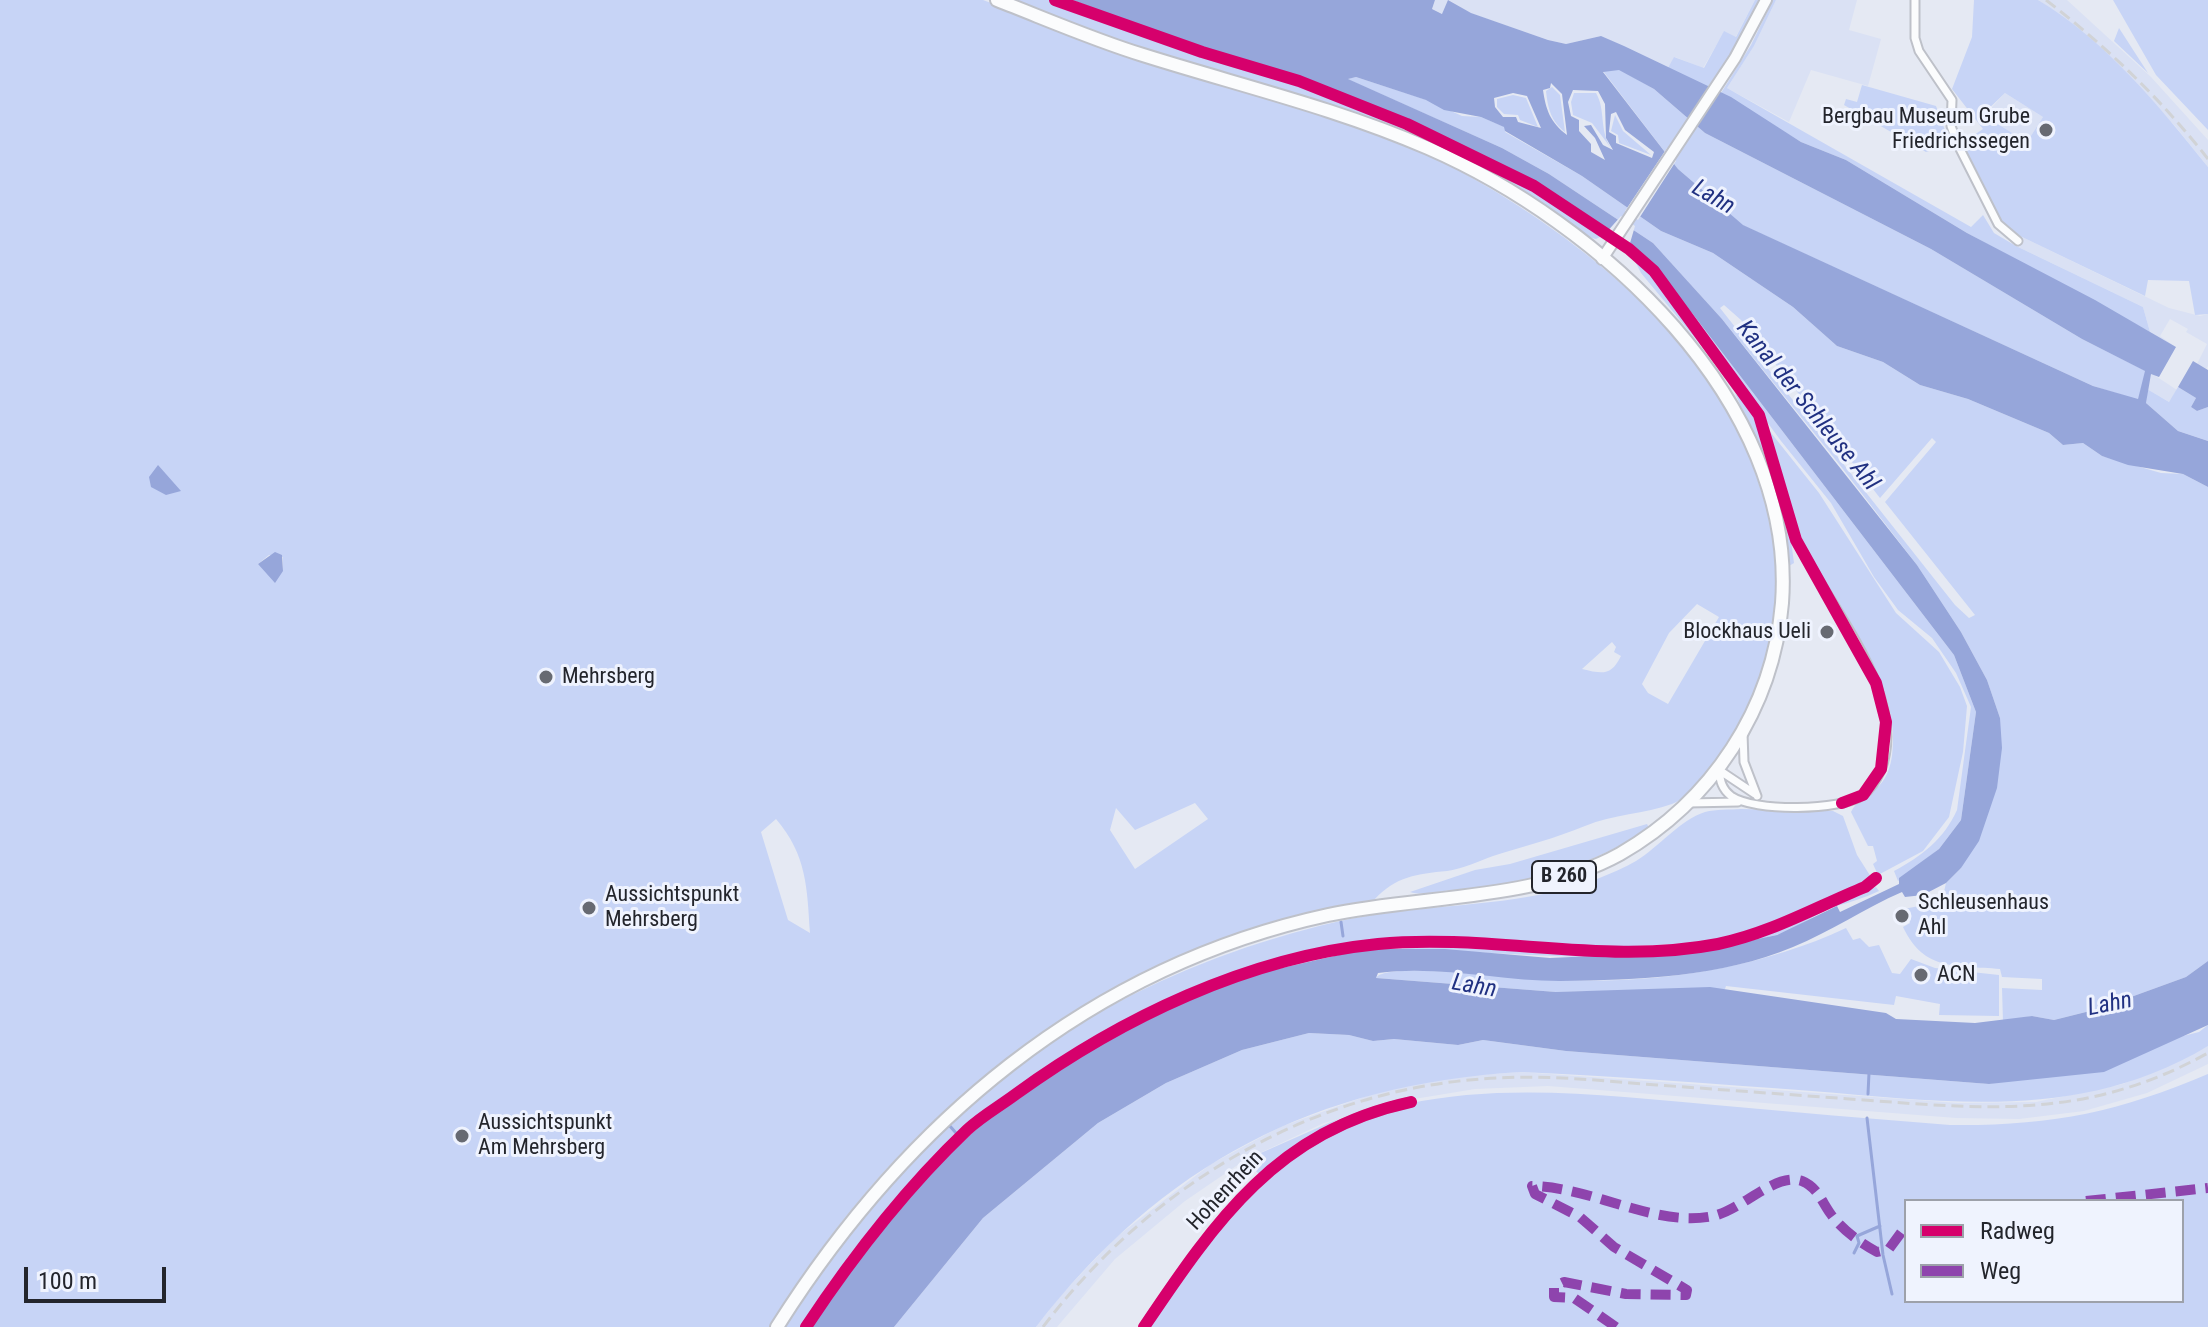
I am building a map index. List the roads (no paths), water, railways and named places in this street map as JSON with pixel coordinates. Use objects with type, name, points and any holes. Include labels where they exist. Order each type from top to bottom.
[{"type":"main road","name":"B 260","points":[[777,1327],[824,1256],[862,1207],[942,1119],[1027,1052],[1111,999],[1167,970],[1277,928],[1395,903],[1520,888],[1580,871],[1642,841],[1688,803],[1719,770],[1743,731],[1773,660],[1781,611],[1781,547],[1768,484],[1742,423],[1709,368],[1605,255],[1498,183],[1431,149],[1352,118],[1133,52],[997,0]]},
{"type":"street","points":[[1605,255],[1735,58],[1766,0]]},
{"type":"street","points":[[1915,0],[1915,38],[1952,100],[1951,126],[1958,145],[1998,224],[2018,241]]},
{"type":"street","points":[[1688,803],[1819,806],[1863,795],[1881,769],[1887,739],[1883,705],[1872,674],[1792,530]]},
{"type":"street","points":[[1743,731],[1744,762],[1757,796]]},
{"type":"street","points":[[1719,770],[1765,803]]},
{"type":"street","points":[[1719,770],[1720,780],[1728,794],[1748,802]]},
{"type":"street","name":"Hohenrhein","points":[[1144,1327],[1183,1269],[1275,1164],[1330,1128],[1411,1102]]},
{"type":"water","name":"Lahn","points":[[1072,0],[1435,0],[1432,9],[1442,14],[1448,0],[1471,13],[1548,40],[1566,44],[1601,36],[1731,97],[1801,142],[1846,160],[1967,233],[2095,300],[2176,347],[2159,377],[2151,374],[2146,403],[2178,431],[2208,441],[2208,487],[2183,474],[2128,465],[2102,456],[2083,443],[2063,445],[2049,433],[1968,399],[1920,385],[1883,362],[1837,346],[1793,307],[1713,253],[1661,231],[1582,176],[1505,131],[1504,127],[1481,117],[1444,110],[1426,100],[1356,77],[1348,79],[1502,148],[1549,174],[1653,243],[1722,319],[1917,565],[1961,632],[1987,680],[2000,718],[2002,748],[1997,788],[1979,841],[1961,868],[1946,883],[1923,895],[1905,897],[1902,892],[1807,941],[1766,957],[1708,971],[1619,979],[1560,981],[1424,971],[1378,973],[1376,978],[1556,992],[1710,987],[1886,1013],[1896,1019],[1975,1023],[2032,1016],[2054,1020],[2098,1009],[2186,977],[2208,961],[2208,1025],[2104,1072],[1989,1084],[1566,1051],[1483,1040],[1458,1045],[1394,1039],[1373,1041],[1349,1035],[1309,1033],[1242,1050],[1166,1083],[1098,1123],[983,1218],[894,1327],[808,1327],[896,1206],[992,1114],[1093,1046],[1206,992],[1260,973],[1365,949],[1445,949],[1550,958],[1701,951],[1777,935],[1837,906],[1840,912],[1899,884],[1899,878],[1939,849],[1961,820],[1976,712],[1954,655],[1692,313],[1633,249],[1533,182],[1489,158],[1333,90],[1203,49]],"holes":[[[1619,70],[1654,89],[1705,133],[1931,249],[2082,339],[2145,371],[2138,399],[2093,386],[1743,225],[1678,169],[1603,72]],[[1551,83],[1562,94],[1567,135],[1547,110],[1543,90],[1550,88]],[[1573,90],[1598,91],[1605,104],[1606,138],[1613,150],[1603,145],[1591,125],[1584,126],[1595,138],[1605,160],[1591,152],[1591,144],[1579,131],[1579,120],[1571,116],[1568,102]],[[1513,93],[1527,96],[1541,128],[1518,122],[1516,117],[1503,117],[1495,107],[1494,98]],[[1616,112],[1625,130],[1654,152],[1652,158],[1616,143],[1616,136],[1609,132],[1611,114]]]},
{"type":"water","points":[[2193,361],[2208,370],[2208,407],[2197,411],[2191,407],[2196,398],[2178,387]]},
{"type":"water","points":[[158,465],[181,491],[166,495],[151,487],[149,477]]},
{"type":"water","points":[[275,552],[282,555],[283,571],[275,583],[258,564]]},
{"type":"waterway","points":[[1341,922],[1343,936]]},
{"type":"waterway","points":[[1868,1094],[1869,1073]]},
{"type":"waterway","points":[[1867,1118],[1883,1255],[1892,1294]]},
{"type":"waterway","points":[[949,1125],[956,1133]]},
{"type":"waterway","points":[[1854,1253],[1859,1243],[1857,1236],[1880,1226]]},
{"type":"railway","points":[[2046,0],[2132,74],[2208,159]]},
{"type":"railway","points":[[1043,1327],[1086,1276],[1134,1229],[1187,1187],[1243,1152],[1303,1122],[1366,1100],[1432,1085],[1538,1077],[1911,1104],[2040,1105],[2123,1089],[2165,1074],[2208,1053]]},
{"type":"place","name":"Bergbau Museum Grube Friedrichssegen","points":[[2046,130]]},
{"type":"place","name":"Blockhaus Ueli","points":[[1827,632]]},
{"type":"place","name":"Mehrsberg","points":[[546,677]]},
{"type":"place","name":"Aussichtspunkt Mehrsberg","points":[[589,908]]},
{"type":"place","name":"Schleusenhaus Ahl","points":[[1902,916]]},
{"type":"place","name":"ACN","points":[[1921,975]]},
{"type":"place","name":"Aussichtspunkt Am Mehrsberg","points":[[462,1136]]},
{"type":"water label","name":"Kanal der Schleuse Ahl","points":[[1807,406]]}]
